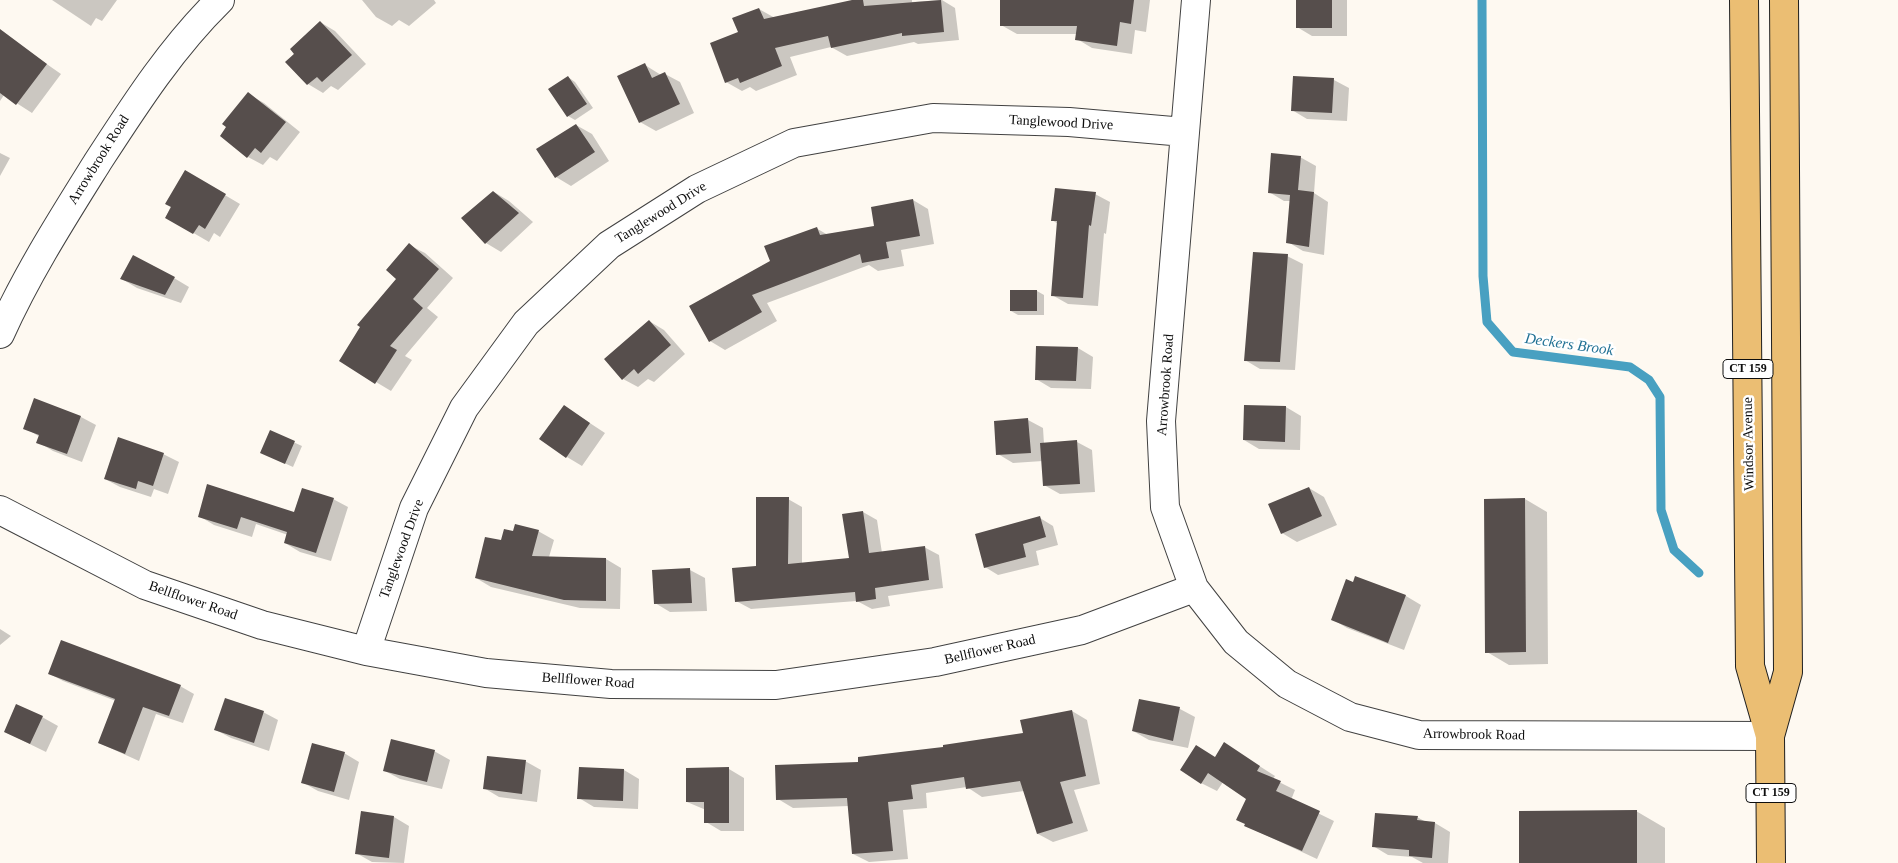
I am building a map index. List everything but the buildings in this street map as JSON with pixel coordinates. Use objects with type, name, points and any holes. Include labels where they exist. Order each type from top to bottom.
[{"type":"main road","name":"Windsor Avenue","points":[[1744,0],[1750,666],[1770,736],[1771,863]]},
{"type":"main road","name":"Windsor Avenue","points":[[1770,736],[1788,672],[1789,498],[1784,0]]},
{"type":"main road","points":[[1749,498],[1789,498]]},
{"type":"street","name":"Arrowbrook Road","points":[[0,334],[18,295],[44,247],[150,80],[220,0]]},
{"type":"street","name":"Arrowbrook Road","points":[[1196,0],[1161,421],[1165,507],[1194,588],[1236,642],[1287,684],[1350,717],[1419,735],[1770,736]]},
{"type":"street","name":"Tanglewood Drive","points":[[366,651],[414,508],[470,400],[526,323],[602,252],[697,189],[794,143],[933,118],[1069,122],[1184,132]]},
{"type":"street","name":"Bellflower Road","points":[[0,510],[145,585],[262,626],[366,651],[486,673],[611,684],[776,684],[934,662],[1082,630],[1194,588]]},
{"type":"waterway","name":"Deckers Brook","points":[[1482,0],[1483,276],[1487,322],[1513,352],[1630,367],[1649,380],[1660,397],[1661,510],[1674,550],[1699,573]]}]
